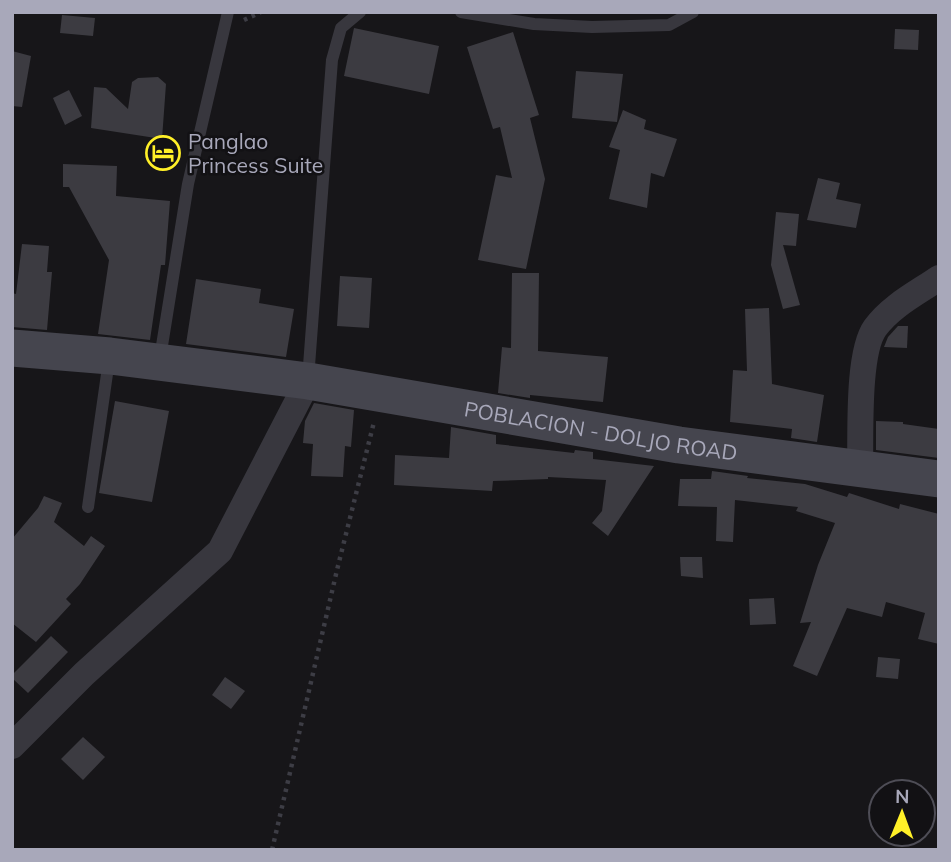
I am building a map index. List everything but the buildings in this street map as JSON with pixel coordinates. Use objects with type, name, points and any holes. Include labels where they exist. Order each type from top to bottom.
[{"type":"street","points":[[860,469],[863,365],[872,331],[888,312],[939,278]]},
{"type":"street","name":"POBLACION - DOLJO ROAD","points":[[12,348],[110,356],[308,381],[680,445],[939,479]]},
{"type":"street","points":[[12,746],[84,674],[220,551],[308,381]]},
{"type":"lane","points":[[160,362],[188,184],[228,12]]},
{"type":"lane","points":[[308,381],[332,60],[341,28],[360,12]]},
{"type":"lane","points":[[461,12],[534,24],[592,27],[669,25],[693,12]]},
{"type":"lane","points":[[89,507],[110,356]]},
{"type":"path","points":[[272,850],[381,394]]},
{"type":"place","name":"Panglao Princess Suite","points":[[163,153]]}]
